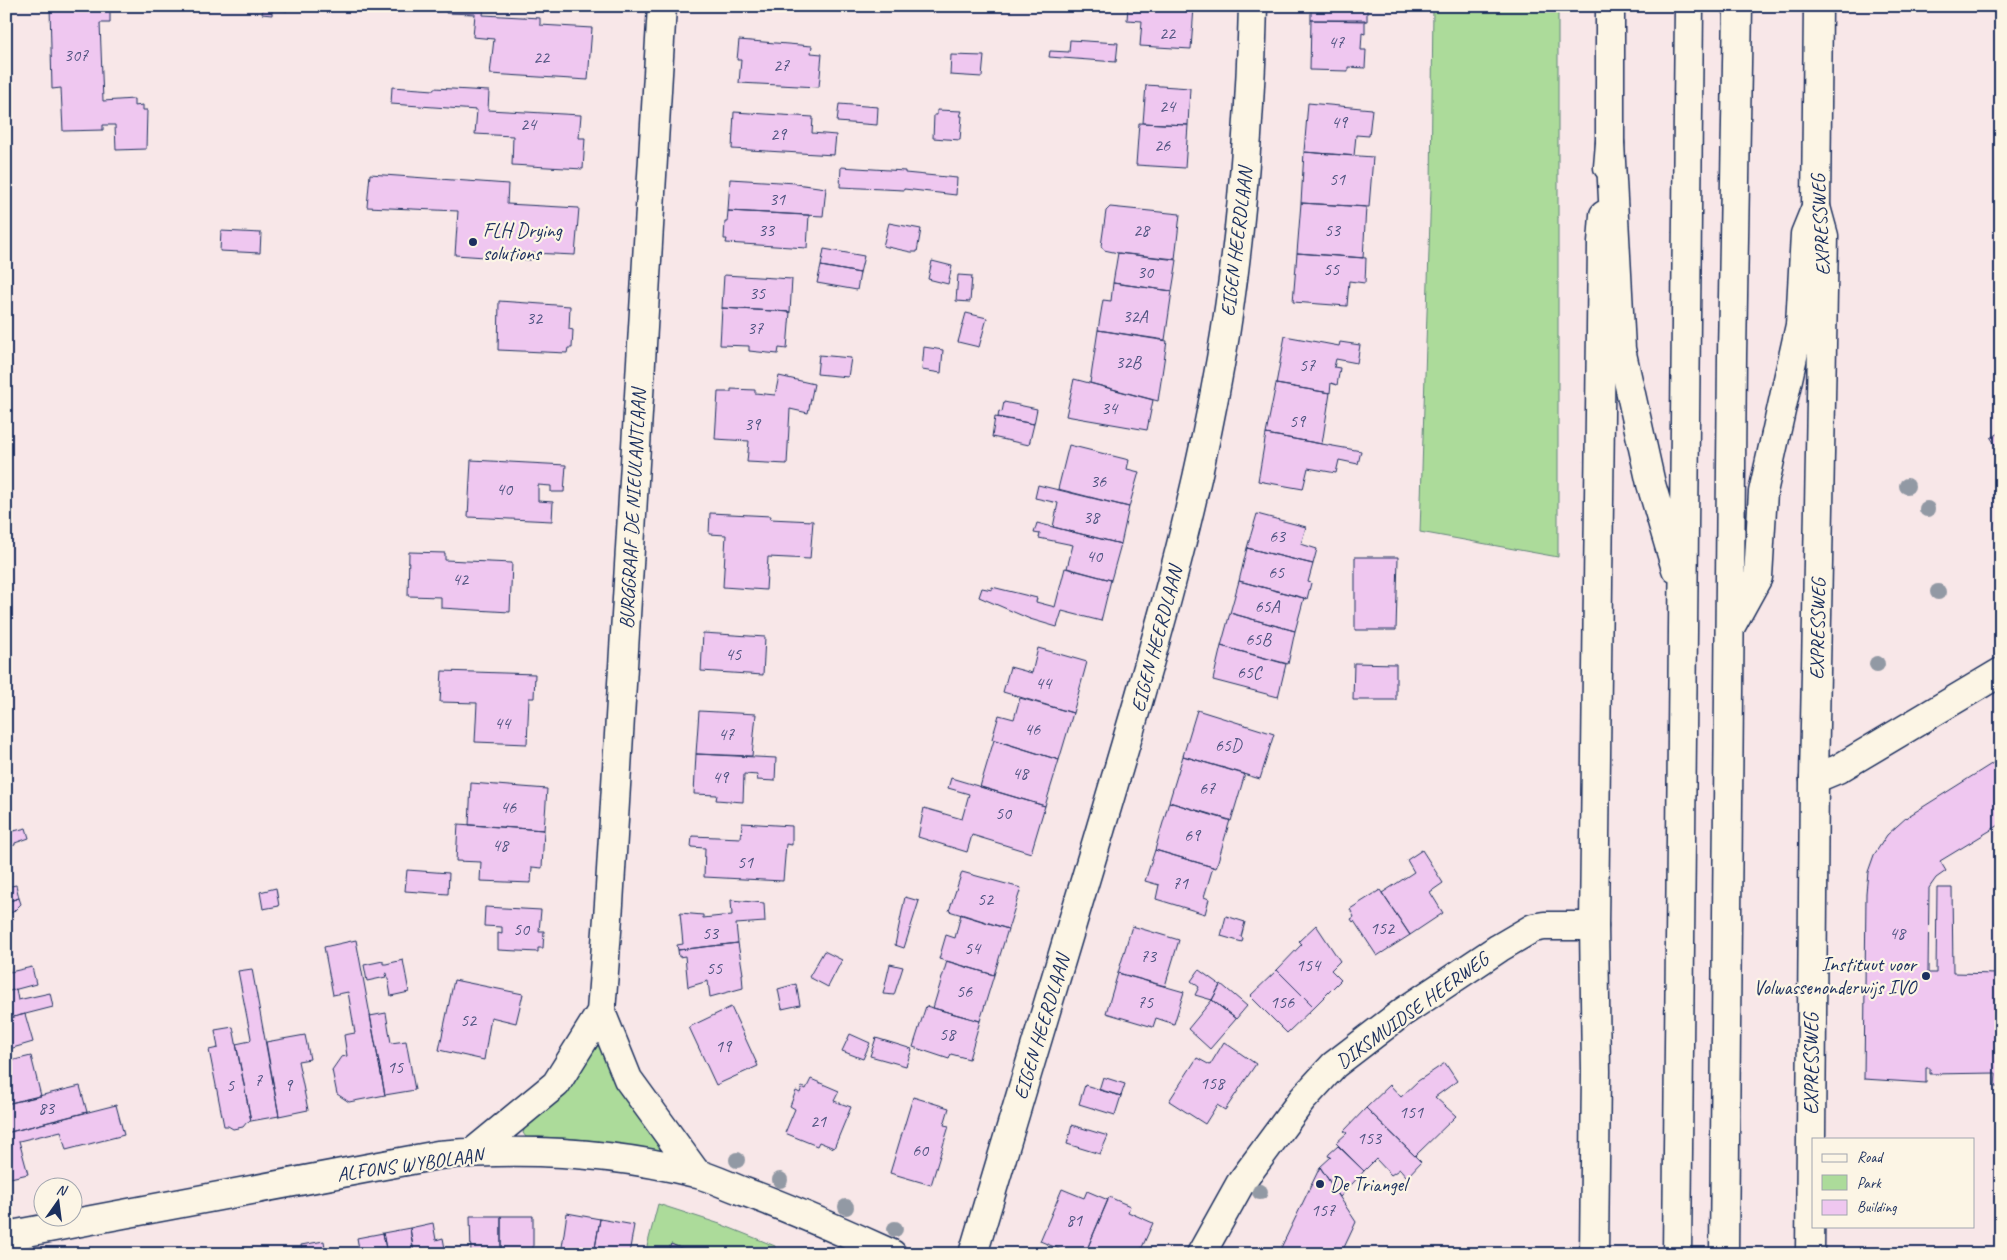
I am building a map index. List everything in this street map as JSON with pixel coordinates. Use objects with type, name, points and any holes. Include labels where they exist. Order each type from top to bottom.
[{"type":"main road","name":"BURGGRAAF DE NIEULANTLAAN","points":[[662,6],[610,894],[601,1012],[628,1079],[697,1174]]},
{"type":"main road","name":"EIGEN HEERDLAAN","points":[[973,1254],[1151,662],[1200,465],[1221,358],[1236,263],[1248,127],[1253,6]]},
{"type":"main road","points":[[1610,6],[1610,143],[1621,349],[1651,484],[1685,597]]},
{"type":"main road","points":[[1677,1254],[1685,597],[1689,6]]},
{"type":"main road","points":[[1724,1254],[1738,6]]},
{"type":"main road","name":"EXPRESSWEG","points":[[1810,1254],[1814,779],[1824,236],[1816,207],[1818,6]]},
{"type":"main road","points":[[1594,1254],[1596,1071],[1594,926],[1602,243],[1610,143]]},
{"type":"main road","points":[[1730,629],[1758,576],[1763,492],[1800,324],[1805,234],[1816,207]]},
{"type":"main road","points":[[1814,779],[1838,769],[2001,672]]},
{"type":"main road","name":"DIKSMUIDSE HEERWEG","points":[[1201,1254],[1240,1184],[1302,1100],[1334,1065],[1403,1012],[1499,948],[1533,928],[1544,926],[1594,926]]},
{"type":"main road","name":"BURGGRAAF DE NIEULANTLAAN","points":[[472,1153],[556,1084],[601,1012]]},
{"type":"main road","name":"ALFONS WYBOLAAN","points":[[6,1236],[438,1155],[511,1151],[599,1156],[658,1165],[697,1174],[781,1205],[892,1254]]},
{"type":"green space","points":[[1433,6],[1558,6],[1558,557],[1420,532],[1431,188]]},
{"type":"green space","points":[[598,1041],[662,1145],[658,1151],[592,1141],[526,1137],[523,1133],[525,1127],[551,1105]]},
{"type":"green space","points":[[658,1204],[720,1224],[775,1246],[775,1254],[695,1254],[671,1244],[667,1254],[645,1254]]},
{"type":"building","points":[[50,6],[110,6],[110,23],[100,23],[103,101],[134,99],[134,106],[143,105],[143,110],[147,110],[146,149],[116,150],[115,125],[103,125],[103,130],[63,131],[61,88],[52,89]]},
{"type":"building","points":[[287,6],[287,11],[272,9],[272,15],[262,14],[263,8],[250,7]]},
{"type":"building","points":[[297,6],[322,6],[322,11],[297,8]]},
{"type":"building","points":[[447,6],[484,6],[483,15],[540,18],[540,25],[592,28],[588,80],[490,74],[494,39],[473,37],[475,14],[446,13]]},
{"type":"building","points":[[1128,6],[1194,7],[1191,49],[1140,46],[1142,21],[1127,20]]},
{"type":"building","points":[[1311,6],[1367,6],[1367,21],[1311,20]]},
{"type":"building","points":[[1311,20],[1365,20],[1365,34],[1362,33],[1361,50],[1366,50],[1365,68],[1348,67],[1348,71],[1310,70]]},
{"type":"building","points":[[739,40],[812,46],[811,53],[822,54],[819,87],[739,83],[741,60],[737,60]]},
{"type":"building","points":[[1070,40],[1118,43],[1116,62],[1049,57],[1050,51],[1069,52]]},
{"type":"building","points":[[951,55],[984,56],[982,77],[950,75]]},
{"type":"building","points":[[1146,85],[1190,88],[1188,125],[1143,123]]},
{"type":"building","points":[[392,87],[489,91],[488,110],[581,115],[579,138],[585,138],[583,169],[512,165],[513,136],[475,134],[477,110],[391,104]]},
{"type":"building","points":[[1308,103],[1372,109],[1369,136],[1356,135],[1354,156],[1304,152]]},
{"type":"building","points":[[839,104],[878,107],[877,125],[837,122]]},
{"type":"building","points":[[937,110],[962,111],[960,116],[962,116],[960,140],[933,138],[934,115],[937,115]]},
{"type":"building","points":[[734,112],[813,117],[812,133],[836,135],[834,155],[732,149]]},
{"type":"building","points":[[1139,123],[1188,125],[1185,168],[1136,165]]},
{"type":"building","points":[[1304,152],[1373,157],[1369,207],[1301,203]]},
{"type":"building","points":[[841,167],[905,171],[905,173],[957,178],[956,195],[904,189],[840,187]]},
{"type":"building","points":[[370,174],[508,184],[507,204],[579,208],[575,255],[532,253],[531,260],[455,255],[458,211],[367,207]]},
{"type":"building","points":[[730,179],[796,183],[826,188],[823,216],[728,211]]},
{"type":"building","points":[[1301,203],[1366,207],[1363,258],[1297,253]]},
{"type":"building","points":[[1110,207],[1180,214],[1175,259],[1104,250],[1101,246],[1106,211]]},
{"type":"building","points":[[728,211],[809,215],[807,248],[726,243],[727,239],[724,239],[725,222],[727,222]]},
{"type":"building","points":[[889,223],[921,229],[917,252],[883,246]]},
{"type":"building","points":[[221,231],[261,233],[260,253],[220,251]]},
{"type":"building","points":[[824,249],[864,256],[860,273],[821,266]]},
{"type":"building","points":[[1118,253],[1177,260],[1172,291],[1113,283]]},
{"type":"building","points":[[1297,253],[1366,258],[1365,283],[1349,281],[1347,306],[1293,302]]},
{"type":"building","points":[[932,261],[952,266],[948,284],[928,279]]},
{"type":"building","points":[[821,266],[860,273],[857,290],[817,283]]},
{"type":"building","points":[[724,275],[792,279],[790,312],[722,308]]},
{"type":"building","points":[[958,275],[972,276],[970,302],[956,301]]},
{"type":"building","points":[[1113,283],[1172,291],[1165,340],[1098,330],[1103,300],[1111,301]]},
{"type":"building","points":[[499,301],[570,306],[569,329],[573,330],[572,348],[568,348],[567,353],[498,350]]},
{"type":"building","points":[[722,308],[790,312],[787,349],[779,348],[778,354],[749,351],[749,346],[720,345]]},
{"type":"building","points":[[966,313],[987,318],[979,347],[958,342]]},
{"type":"building","points":[[1098,330],[1167,341],[1158,401],[1090,383]]},
{"type":"building","points":[[1285,336],[1339,346],[1340,342],[1360,345],[1357,363],[1336,359],[1334,367],[1340,368],[1337,385],[1331,383],[1330,393],[1276,384]]},
{"type":"building","points":[[924,347],[943,350],[941,373],[922,370]]},
{"type":"building","points":[[819,355],[851,358],[848,377],[817,374]]},
{"type":"building","points":[[779,376],[814,384],[808,413],[790,409],[787,464],[747,462],[749,441],[715,439],[718,392],[731,392],[731,389],[755,390],[755,393],[775,395]]},
{"type":"building","points":[[1074,379],[1153,400],[1147,430],[1066,416]]},
{"type":"building","points":[[1276,384],[1330,393],[1322,444],[1266,434]]},
{"type":"building","points":[[1004,402],[1037,409],[1034,424],[998,417],[999,411],[1002,412]]},
{"type":"building","points":[[995,417],[1034,424],[1029,445],[992,437]]},
{"type":"building","points":[[2001,432],[2001,454],[1991,438]]},
{"type":"building","points":[[1266,434],[1361,451],[1358,464],[1339,460],[1336,473],[1308,468],[1303,489],[1258,481]]},
{"type":"building","points":[[1069,445],[1129,460],[1127,469],[1139,472],[1129,507],[1058,489]]},
{"type":"building","points":[[471,460],[566,465],[564,492],[551,492],[551,486],[538,485],[538,501],[553,502],[552,521],[468,517]]},
{"type":"building","points":[[1038,485],[1129,507],[1121,544],[1053,527],[1058,503],[1035,498]]},
{"type":"building","points":[[710,513],[771,516],[770,519],[813,521],[810,559],[768,557],[766,590],[723,587],[726,535],[709,534]]},
{"type":"building","points":[[1257,514],[1306,527],[1301,544],[1317,549],[1313,564],[1247,548]]},
{"type":"building","points":[[1037,523],[1121,544],[1111,580],[1067,568],[1073,545],[1039,538],[1040,534],[1034,533]]},
{"type":"building","points":[[1247,548],[1313,564],[1308,582],[1311,583],[1307,599],[1239,581]]},
{"type":"building","points":[[409,552],[445,553],[445,560],[512,563],[510,612],[441,608],[441,597],[408,596]]},
{"type":"building","points":[[1355,557],[1398,557],[1396,630],[1355,630]]},
{"type":"building","points":[[1065,568],[1111,580],[1101,621],[1062,611],[1057,627],[1030,619],[979,597],[982,588],[992,590],[992,587],[1037,598],[1036,602],[1055,607]]},
{"type":"building","points":[[1239,581],[1304,598],[1295,631],[1230,613]]},
{"type":"building","points":[[1230,613],[1295,631],[1288,664],[1221,646]]},
{"type":"building","points":[[703,633],[765,637],[763,675],[701,671]]},
{"type":"building","points":[[1221,646],[1286,664],[1278,697],[1213,680]]},
{"type":"building","points":[[1038,648],[1087,662],[1073,713],[1003,692],[1010,667],[1032,673]]},
{"type":"building","points":[[1354,663],[1396,664],[1396,700],[1353,700]]},
{"type":"building","points":[[442,671],[535,674],[534,698],[529,698],[527,744],[475,742],[477,703],[440,702]]},
{"type":"building","points":[[1020,698],[1073,713],[1059,760],[992,739],[999,715],[1014,719]]},
{"type":"building","points":[[1197,710],[1274,734],[1260,779],[1183,756]]},
{"type":"building","points":[[699,711],[756,714],[752,756],[696,754]]},
{"type":"building","points":[[994,740],[1059,760],[1045,806],[980,787]]},
{"type":"building","points":[[696,754],[776,758],[775,781],[757,780],[758,775],[744,774],[743,802],[716,800],[717,795],[694,794]]},
{"type":"building","points":[[1183,756],[1245,774],[1231,821],[1169,802]]},
{"type":"building","points":[[2001,758],[2001,824],[1940,861],[1946,871],[1936,878],[1929,888],[1928,973],[1936,973],[1937,888],[1952,888],[1953,973],[1998,974],[1998,988],[2001,988],[2001,1087],[1995,1087],[1996,1073],[1930,1074],[1930,1068],[1926,1068],[1926,1083],[1864,1079],[1866,893],[1868,872],[1874,855],[1887,835],[1907,817]]},
{"type":"building","points":[[951,778],[1045,806],[1031,853],[972,835],[967,852],[918,837],[924,808],[962,819],[969,794],[948,788]]},
{"type":"building","points":[[471,783],[547,789],[544,830],[469,825]]},
{"type":"building","points":[[1169,802],[1230,820],[1216,868],[1155,850]]},
{"type":"building","points":[[742,823],[792,826],[792,845],[786,844],[783,881],[704,877],[705,848],[691,847],[692,836],[741,838]]},
{"type":"building","points":[[458,824],[544,830],[542,868],[532,867],[531,883],[480,881],[481,862],[456,861]]},
{"type":"building","points":[[26,828],[29,838],[6,847],[6,833]]},
{"type":"building","points":[[1155,850],[1213,867],[1204,897],[1209,899],[1205,914],[1156,899],[1159,885],[1145,881]]},
{"type":"building","points":[[1422,850],[1443,883],[1430,892],[1443,913],[1410,935],[1382,893],[1414,872],[1407,860]]},
{"type":"building","points":[[407,870],[449,873],[448,894],[405,891]]},
{"type":"building","points":[[962,872],[1021,888],[1008,929],[949,911]]},
{"type":"building","points":[[16,885],[19,898],[6,902],[6,887]]},
{"type":"building","points":[[276,888],[279,906],[263,909],[260,892]]},
{"type":"building","points":[[1380,890],[1410,935],[1377,956],[1351,919],[1354,917],[1350,909]]},
{"type":"building","points":[[905,897],[919,901],[904,948],[895,945]]},
{"type":"building","points":[[19,898],[21,904],[13,912],[8,913],[11,926],[6,927],[6,902]]},
{"type":"building","points":[[731,900],[764,903],[765,922],[736,924],[738,943],[678,950],[677,945],[683,944],[680,913],[703,915],[703,918],[732,915]]},
{"type":"building","points":[[485,907],[541,910],[539,931],[544,931],[543,948],[538,948],[538,952],[498,950],[498,933],[502,934],[502,927],[484,926]]},
{"type":"building","points":[[961,914],[1008,929],[994,975],[939,959],[946,935],[955,938]]},
{"type":"building","points":[[1226,916],[1245,922],[1241,937],[1243,938],[1242,942],[1221,936]]},
{"type":"building","points":[[1316,925],[1340,961],[1331,970],[1341,980],[1314,1007],[1277,970],[1302,944],[1299,941]]},
{"type":"building","points":[[1132,926],[1179,940],[1165,986],[1118,973]]},
{"type":"building","points":[[356,940],[385,1095],[349,1102],[337,1094],[332,1070],[341,1057],[347,1056],[344,1035],[355,1033],[348,992],[333,995],[324,947]]},
{"type":"building","points":[[738,943],[743,974],[743,988],[710,997],[708,981],[688,987],[685,956],[679,957],[678,950]]},
{"type":"building","points":[[824,951],[842,960],[828,987],[809,977]]},
{"type":"building","points":[[7,960],[10,972],[32,967],[36,984],[6,992]]},
{"type":"building","points":[[403,960],[409,992],[391,996],[387,973],[385,974],[386,977],[367,981],[364,965],[383,961],[383,964],[386,964]]},
{"type":"building","points":[[947,961],[994,975],[980,1021],[933,1008]]},
{"type":"building","points":[[890,964],[903,967],[894,995],[883,994]]},
{"type":"building","points":[[252,969],[279,1116],[251,1121],[236,1044],[250,1041],[251,1038],[238,971]]},
{"type":"building","points":[[1199,970],[1220,985],[1212,1000],[1195,995],[1199,987],[1191,981]]},
{"type":"building","points":[[1277,970],[1314,1007],[1287,1033],[1250,996]]},
{"type":"building","points":[[1118,973],[1184,992],[1174,1024],[1156,1018],[1153,1027],[1106,1013]]},
{"type":"building","points":[[454,980],[523,994],[516,1023],[491,1017],[484,1060],[439,1050]]},
{"type":"building","points":[[796,984],[800,1005],[782,1009],[778,989]]},
{"type":"building","points":[[1221,984],[1247,1006],[1236,1019],[1212,1000]]},
{"type":"building","points":[[16,989],[18,1000],[50,993],[53,1007],[6,1019],[6,992]]},
{"type":"building","points":[[1212,1000],[1236,1019],[1210,1049],[1188,1029]]},
{"type":"building","points":[[926,1006],[980,1021],[969,1059],[951,1054],[949,1059],[913,1047]]},
{"type":"building","points":[[731,1007],[758,1066],[716,1085],[689,1027]]},
{"type":"building","points":[[386,1013],[391,1043],[406,1041],[415,1090],[385,1095],[370,1016]]},
{"type":"building","points":[[25,1014],[33,1042],[6,1050],[6,1019]]},
{"type":"building","points":[[233,1027],[251,1121],[247,1122],[243,1127],[233,1129],[224,1126],[209,1050],[218,1048],[215,1030]]},
{"type":"building","points":[[850,1034],[870,1043],[863,1059],[842,1051]]},
{"type":"building","points":[[305,1035],[310,1059],[298,1061],[308,1110],[279,1116],[266,1042]]},
{"type":"building","points":[[876,1038],[912,1049],[906,1066],[870,1056]]},
{"type":"building","points":[[1224,1042],[1256,1064],[1225,1110],[1217,1105],[1205,1124],[1169,1101],[1197,1058],[1210,1065]]},
{"type":"building","points":[[31,1056],[41,1096],[6,1104],[6,1062]]},
{"type":"building","points":[[1445,1063],[1457,1081],[1435,1097],[1456,1116],[1415,1156],[1366,1108],[1390,1085],[1401,1097],[1418,1081]]},
{"type":"building","points":[[1103,1077],[1125,1084],[1121,1096],[1099,1090]]},
{"type":"building","points":[[811,1079],[839,1091],[834,1101],[851,1107],[834,1148],[819,1142],[817,1146],[785,1133],[795,1109],[790,1106],[796,1091],[800,1093],[802,1087],[806,1089]]},
{"type":"building","points":[[1085,1085],[1121,1096],[1115,1115],[1079,1104]]},
{"type":"building","points":[[80,1086],[87,1112],[6,1133],[6,1104]]},
{"type":"building","points":[[913,1097],[949,1108],[944,1125],[949,1126],[931,1185],[890,1173]]},
{"type":"building","points":[[116,1105],[124,1135],[66,1150],[61,1131],[19,1141],[28,1174],[6,1179],[6,1133]]},
{"type":"building","points":[[1366,1108],[1421,1162],[1407,1177],[1400,1169],[1391,1175],[1376,1159],[1364,1171],[1336,1143],[1347,1133],[1344,1131]]},
{"type":"building","points":[[1072,1125],[1108,1136],[1100,1154],[1067,1144]]},
{"type":"building","points":[[1338,1146],[1364,1171],[1340,1197],[1320,1167],[1331,1157],[1328,1156],[1329,1154]]},
{"type":"building","points":[[1320,1167],[1356,1222],[1341,1254],[1278,1254]]},
{"type":"building","points":[[1062,1189],[1084,1198],[1087,1191],[1108,1200],[1085,1254],[1071,1254],[1040,1241]]},
{"type":"building","points":[[1109,1197],[1130,1206],[1128,1212],[1153,1223],[1139,1254],[1085,1254]]},
{"type":"building","points":[[567,1213],[600,1219],[594,1254],[561,1254]]},
{"type":"building","points":[[470,1216],[501,1216],[501,1254],[471,1254]]},
{"type":"building","points":[[501,1216],[533,1216],[533,1254],[501,1254]]},
{"type":"building","points":[[600,1219],[634,1225],[629,1254],[594,1254]]},
{"type":"building","points":[[433,1223],[436,1240],[443,1238],[446,1254],[414,1254],[410,1228]]},
{"type":"building","points":[[410,1228],[414,1254],[387,1254],[383,1233]]},
{"type":"building","points":[[383,1233],[387,1254],[360,1254],[357,1238]]},
{"type":"building","points":[[324,1241],[326,1254],[288,1254],[288,1251],[302,1251],[301,1245]]},
{"type":"building","points":[[671,1244],[695,1254],[667,1254]]},
{"type":"place","name":"FLH Drying solutions","points":[[473,242]]},
{"type":"place","name":"Instituut voor Volwassenonderwijs IVO","points":[[1926,976]]},
{"type":"place","name":"De Triangel","points":[[1320,1184]]}]
